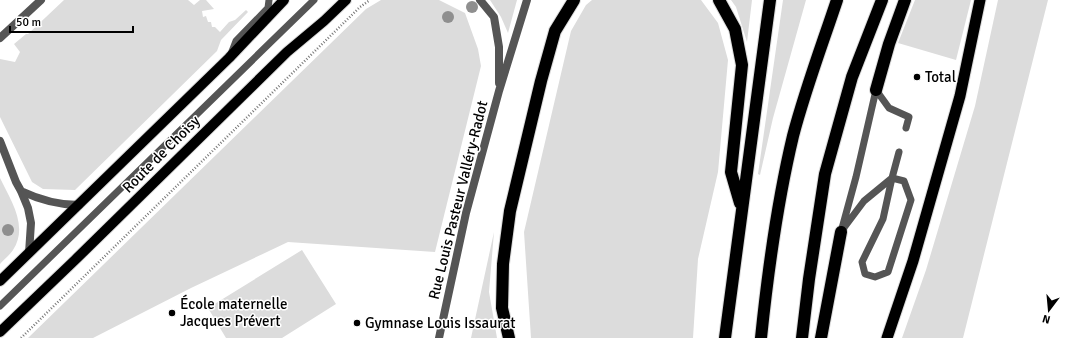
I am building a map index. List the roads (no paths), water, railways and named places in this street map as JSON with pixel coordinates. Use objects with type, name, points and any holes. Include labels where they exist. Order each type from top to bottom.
[{"type":"highway","points":[[509,338],[502,308],[503,264],[510,211],[541,81],[556,31],[574,0]]},
{"type":"highway","points":[[719,0],[735,29],[742,66],[731,172],[741,208]]},
{"type":"highway","points":[[725,338],[741,208],[770,0]]},
{"type":"highway","points":[[760,338],[767,276],[780,196],[794,136],[816,60],[837,0]]},
{"type":"highway","points":[[802,338],[809,279],[825,174],[852,76],[882,0]]},
{"type":"highway","points":[[876,90],[889,44],[905,0]]},
{"type":"highway","points":[[886,338],[913,261],[960,96],[980,0]]},
{"type":"highway","points":[[821,338],[841,232]]},
{"type":"main road","name":"Route de Choisy","points":[[0,281],[229,58],[284,0]]},
{"type":"main road","name":"Route de Choisy","points":[[0,332],[287,52],[324,21],[346,0]]},
{"type":"street","points":[[0,38],[41,0]]},
{"type":"street","points":[[480,0],[494,17],[499,47],[499,91]]},
{"type":"street","points":[[499,91],[527,0]]},
{"type":"street","name":"Rue Louis Pasteur Valléry-Radot","points":[[439,338],[466,213],[499,91]]},
{"type":"street","points":[[0,140],[16,182],[26,201],[31,223],[29,253]]},
{"type":"street","points":[[21,191],[50,202],[66,205],[79,205]]},
{"type":"lane","points":[[229,58],[236,41],[268,8],[269,0]]},
{"type":"lane","name":"Route de Choisy","points":[[0,306],[314,0]]},
{"type":"lane","points":[[876,90],[889,108],[909,117],[906,128]]},
{"type":"lane","points":[[841,232],[856,177],[876,90]]},
{"type":"lane","points":[[892,178],[904,181],[911,200],[888,272],[875,277],[865,274],[862,262],[883,218],[892,178],[899,152]]},
{"type":"lane","points":[[841,232],[864,201],[892,178]]},
{"type":"place","name":"Total","points":[[917,77]]},
{"type":"place","name":"École maternelle Jacques Prévert","points":[[172,313]]},
{"type":"place","name":"Gymnase Louis Issaurat","points":[[357,323]]}]
